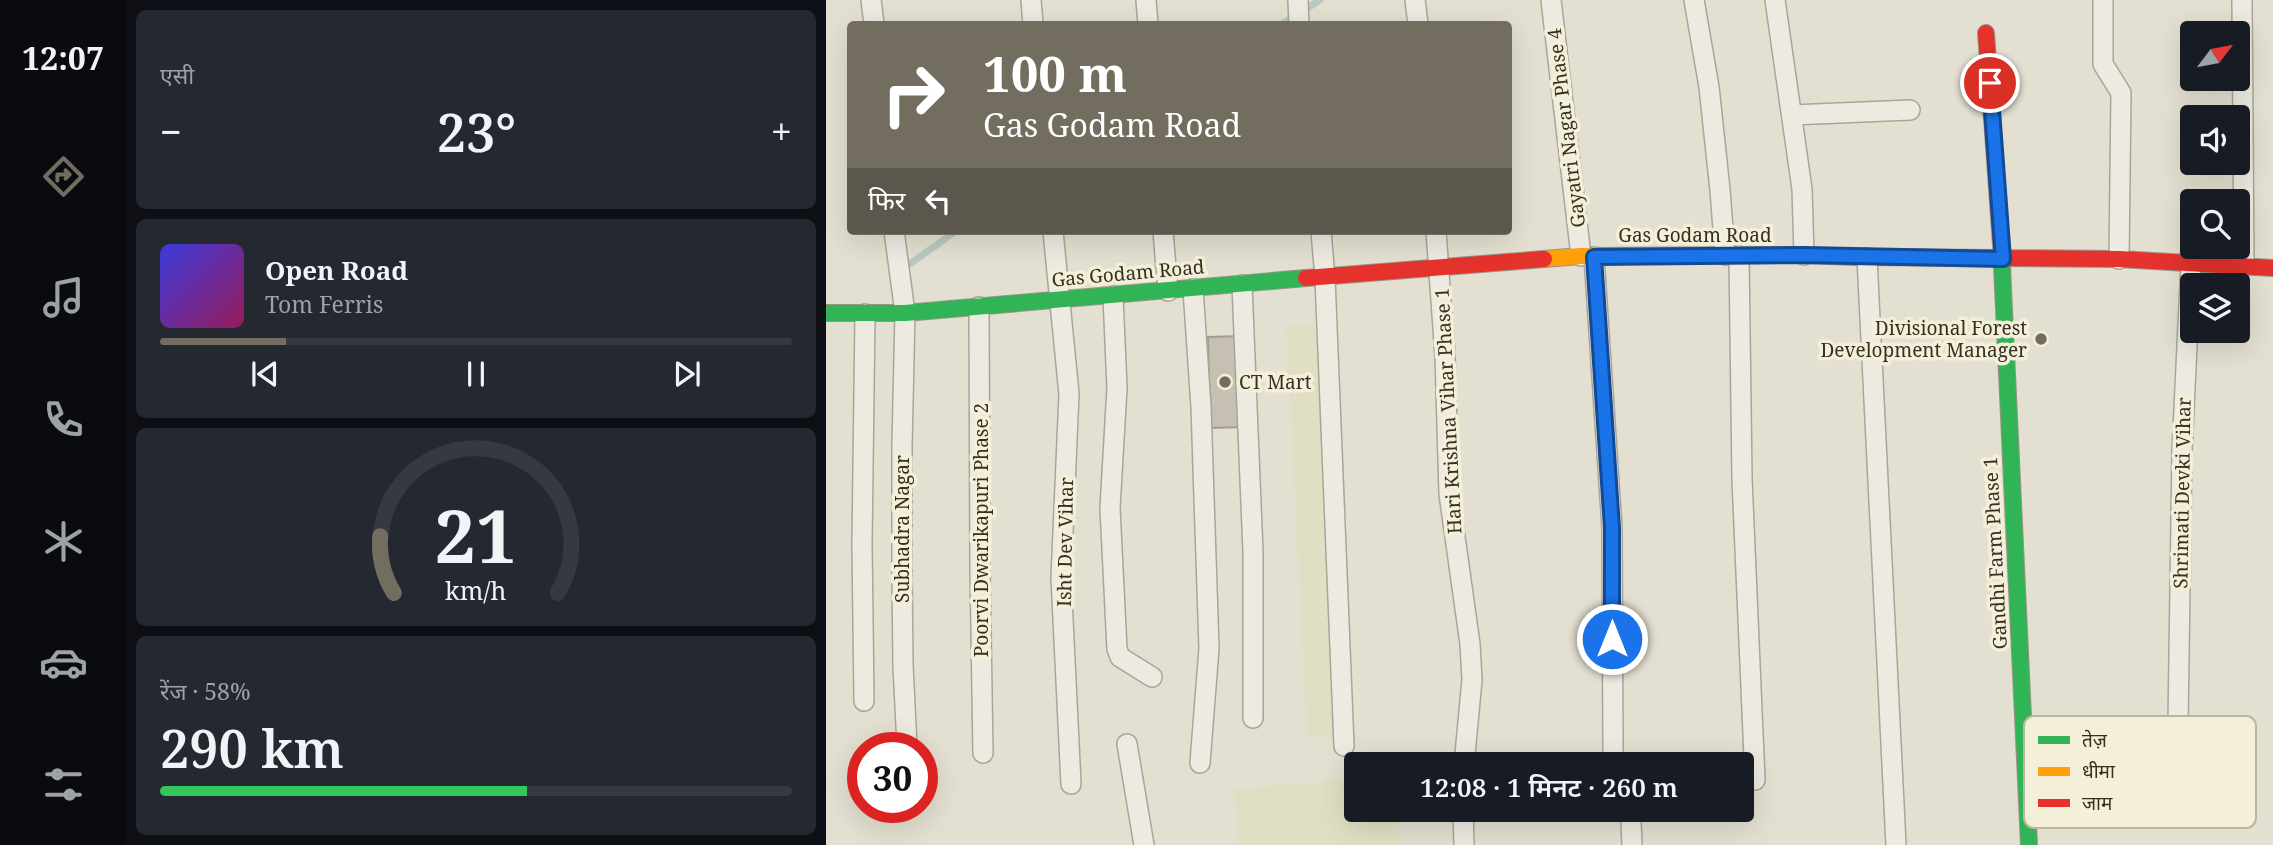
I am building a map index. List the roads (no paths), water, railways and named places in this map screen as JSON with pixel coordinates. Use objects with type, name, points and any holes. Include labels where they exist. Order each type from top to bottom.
[{"type":"main road","name":"Gandhi Farm Phase 1","points":[[1986,33],[2003,259],[2024,732]]},
{"type":"main road","name":"Gas Godam Road","points":[[826,313],[905,313],[1587,256],[1804,255],[1867,258],[2119,259],[2273,268]]},
{"type":"street","points":[[871,0],[874,21]]},
{"type":"street","points":[[1031,0],[1032,21]]},
{"type":"street","points":[[1146,0],[1147,21]]},
{"type":"street","points":[[1415,0],[1418,21]]},
{"type":"street","name":"Gayatri Nagar Phase 4","points":[[1551,0],[1587,256],[1612,528],[1612,752]]},
{"type":"street","points":[[1694,0],[1709,86],[1720,190],[1732,256],[1755,780]]},
{"type":"street","points":[[1775,0],[1802,189],[1804,255]]},
{"type":"street","points":[[2103,0],[2103,64],[2121,93],[2119,259]]},
{"type":"street","points":[[2242,0],[2244,266]]},
{"type":"street","points":[[1792,115],[1910,110]]},
{"type":"street","name":"Subhadra Nagar","points":[[895,235],[905,313],[902,602],[906,732]]},
{"type":"street","name":"Isht Dev Vihar","points":[[1053,235],[1069,394],[1061,578],[1071,784]]},
{"type":"street","points":[[1163,235],[1168,291]]},
{"type":"street","points":[[1321,235],[1345,746]]},
{"type":"street","name":"Hari Krishna Vihar Phase 1","points":[[1436,235],[1446,356],[1449,494],[1470,644],[1472,680],[1465,752]]},
{"type":"street","points":[[1867,258],[1896,845]]},
{"type":"street","name":"Shrimati Devki Vihar","points":[[2178,716],[2182,450],[2191,263]]},
{"type":"street","points":[[1242,285],[1253,552],[1253,718]]},
{"type":"street","points":[[1194,289],[1209,648],[1200,763]]},
{"type":"street","points":[[1113,296],[1117,388],[1110,508],[1117,649],[1120,657],[1152,677]]},
{"type":"street","name":"Poorvi Dwarikapuri Phase 2","points":[[979,307],[979,569],[983,753]]},
{"type":"street","points":[[864,701],[862,544],[865,314]]},
{"type":"street","points":[[1126,744],[1144,845]]},
{"type":"street","points":[[1463,822],[1464,845]]},
{"type":"street","points":[[1631,822],[1632,845]]},
{"type":"waterway","points":[[1287,21],[1320,0]]},
{"type":"waterway","points":[[907,266],[950,235]]},
{"type":"place","name":"Divisional Forest Development Manager","points":[[2041,339]]},
{"type":"place","name":"CT Mart","points":[[1225,382]]}]
